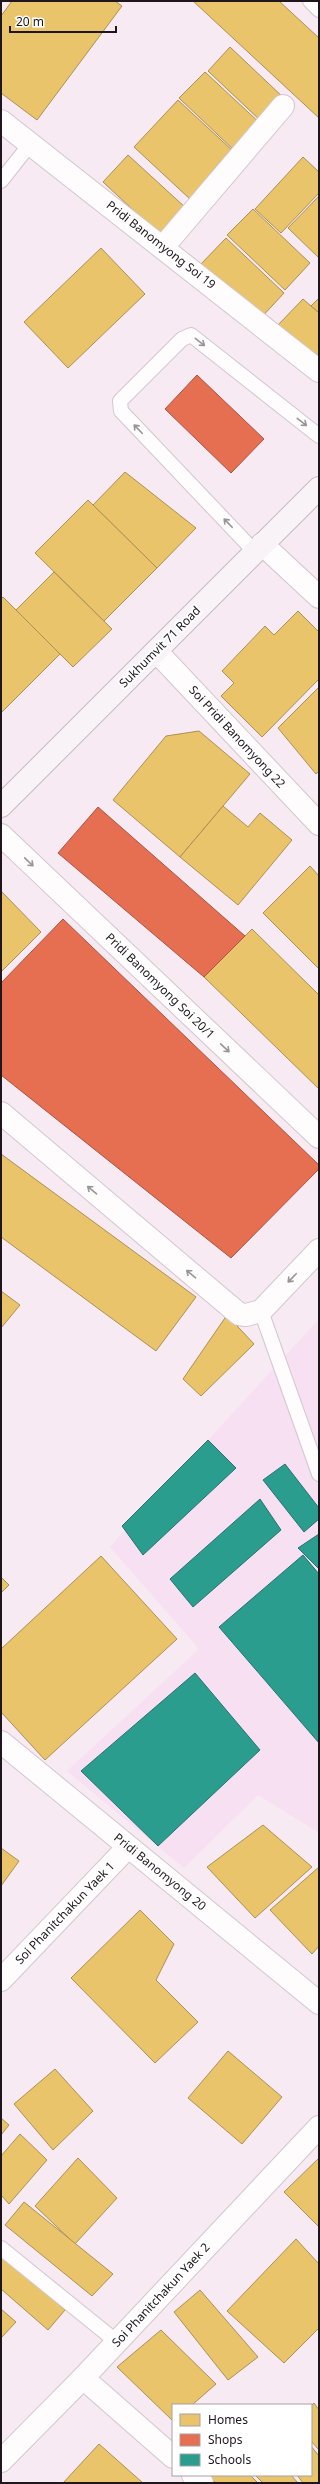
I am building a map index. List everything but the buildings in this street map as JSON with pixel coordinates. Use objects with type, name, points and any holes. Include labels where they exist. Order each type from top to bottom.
[{"type":"main road","name":"Sukhumvit 71 Road","points":[[1,806],[319,488]]},
{"type":"street","points":[[163,247],[284,106]]},
{"type":"street","name":"Pridi Banomyong Soi 19","points":[[1,121],[31,143],[319,371]]},
{"type":"street","points":[[258,548],[319,597]]},
{"type":"street","name":"Soi Pridi Banomyong 22","points":[[156,651],[319,824]]},
{"type":"street","name":"Pridi Banomyong Soi 20/1","points":[[1,835],[319,1137]]},
{"type":"street","points":[[1,1113],[239,1314],[246,1315],[261,1311],[319,1250]]},
{"type":"street","name":"Pridi Banomyong 20","points":[[1,1742],[319,2003]]},
{"type":"street","name":"Soi Phanitchakun Yaek 1","points":[[1,1980],[128,1847]]},
{"type":"street","name":"Soi Phanitchakun Yaek 2","points":[[1,2461],[83,2378],[319,2126]]},
{"type":"street","points":[[83,2378],[172,2456]]},
{"type":"street","points":[[194,2476],[202,2483]]},
{"type":"lane","points":[[310,1],[319,10]]},
{"type":"lane","points":[[1,181],[31,143]]},
{"type":"lane","points":[[258,548],[121,412],[120,401],[182,339],[191,335],[319,436]]},
{"type":"lane","points":[[261,1311],[319,1474]]},
{"type":"lane","points":[[1,2248],[117,2342]]},
{"type":"shaded area","points":[[319,1319],[319,1833],[258,1795],[184,1868],[67,1771],[199,1649],[110,1547]]}]
